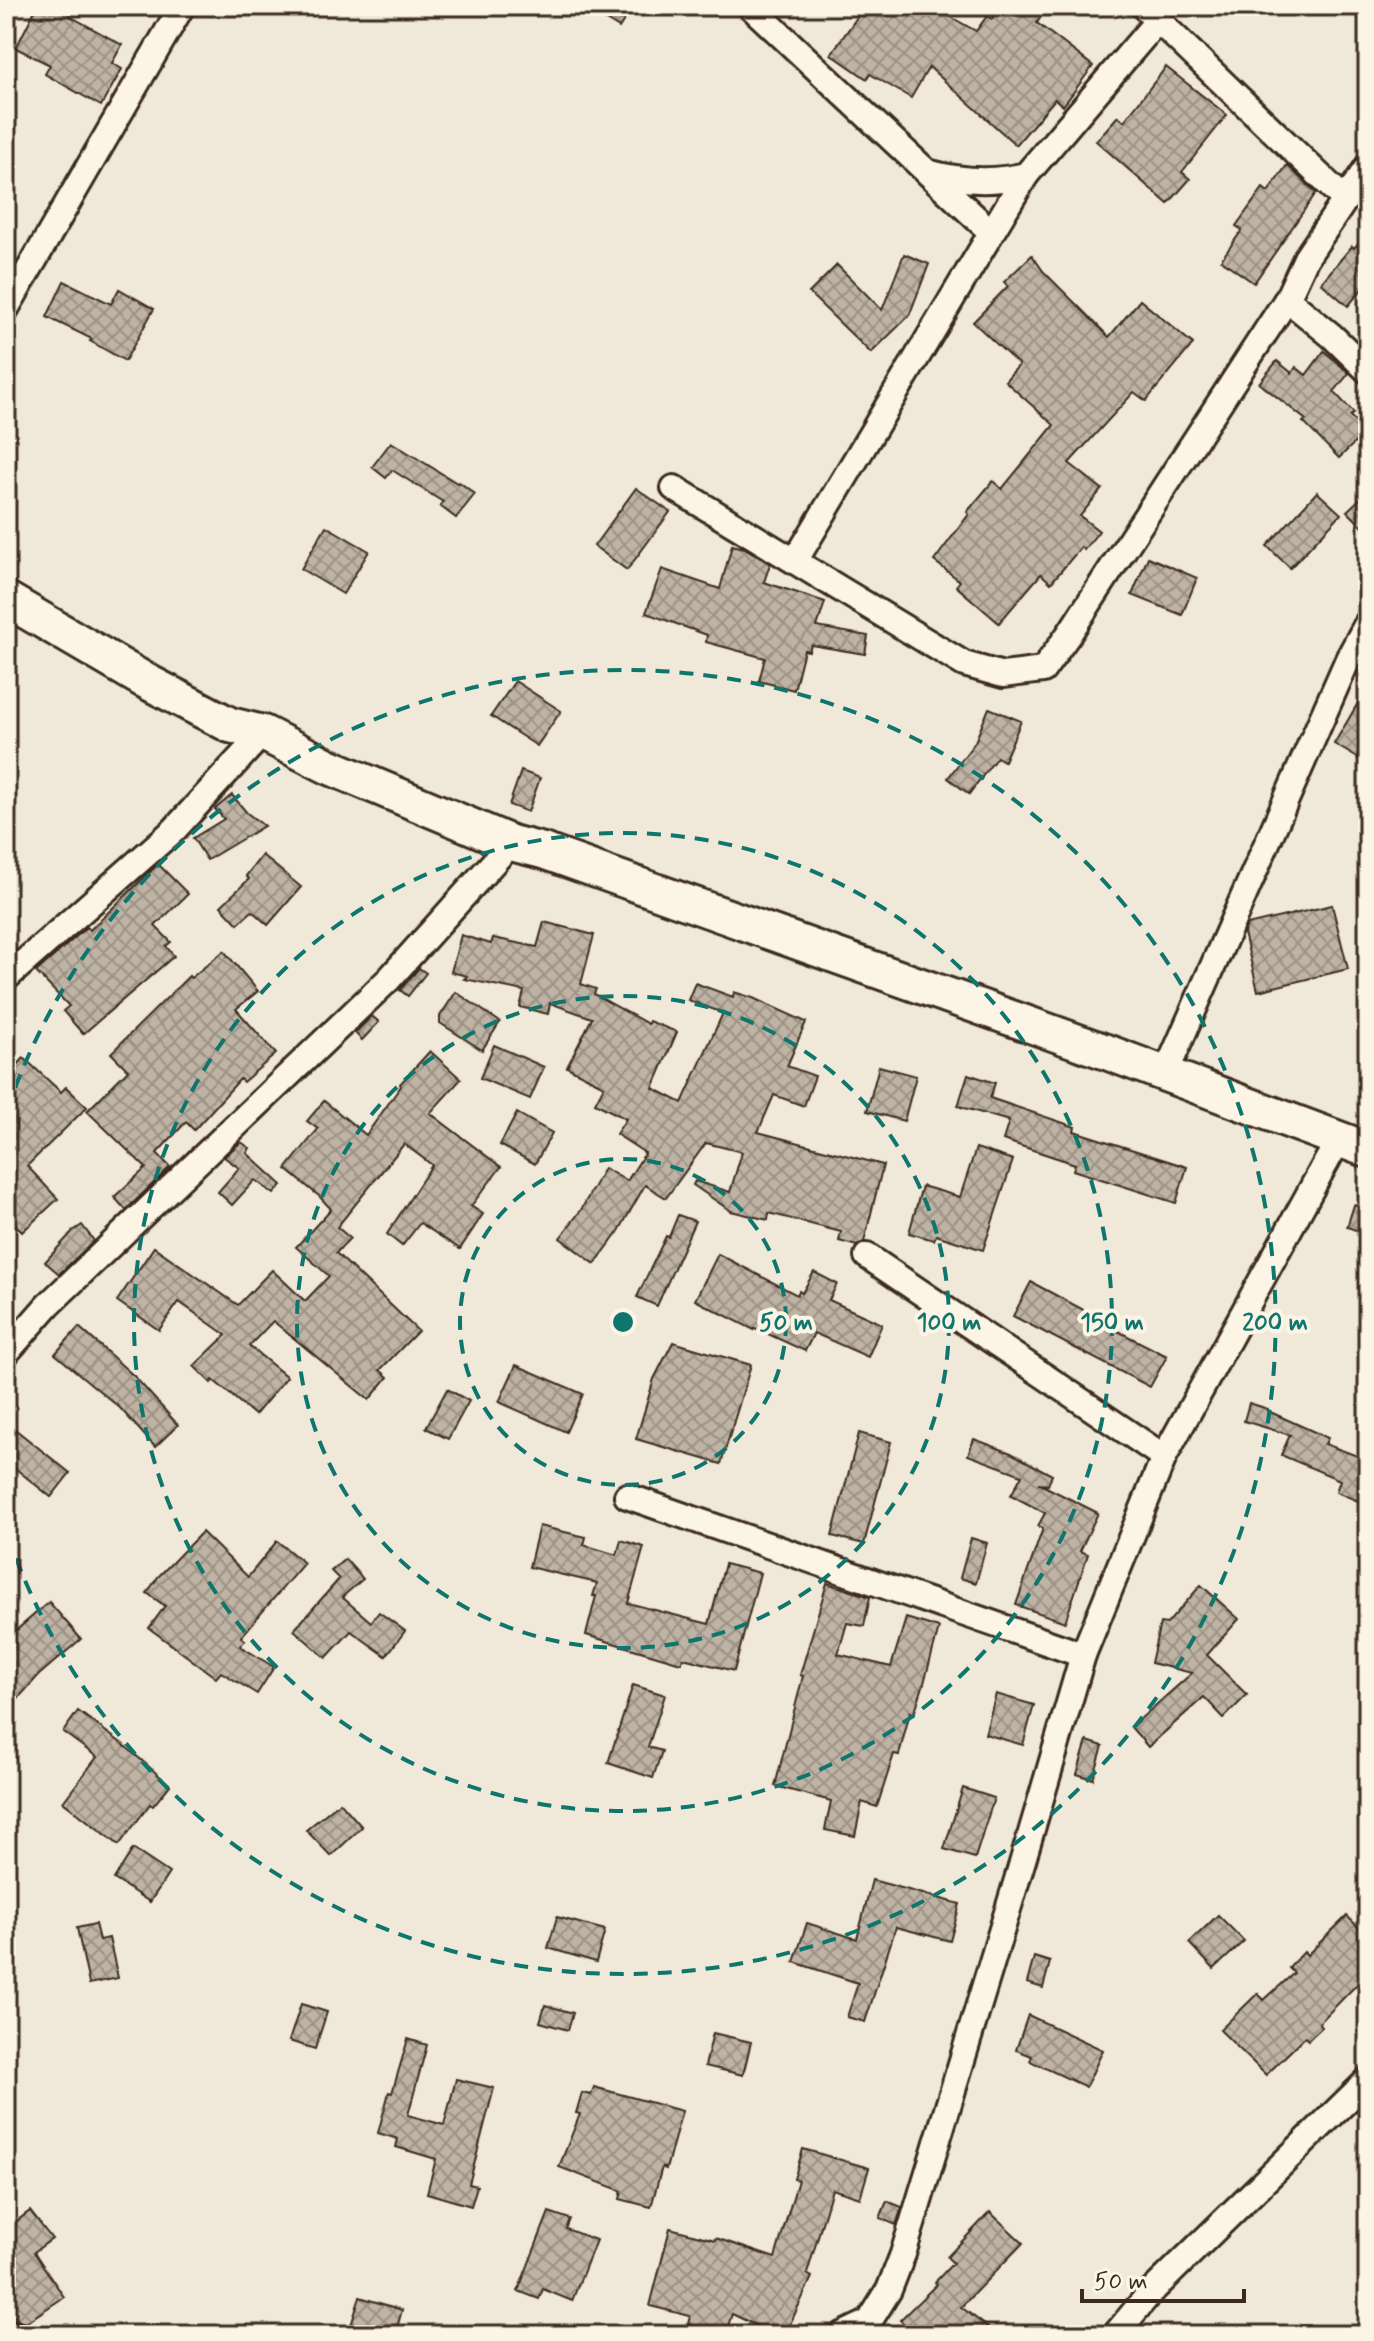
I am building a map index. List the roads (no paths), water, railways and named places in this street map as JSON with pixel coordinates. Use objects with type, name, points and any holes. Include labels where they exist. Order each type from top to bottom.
[{"type":"main road","points":[[6,599],[156,687],[230,725],[263,733],[328,766],[511,843],[557,856],[1353,1144]]},
{"type":"street","points":[[6,309],[182,6]]},
{"type":"street","points":[[750,6],[991,232]]},
{"type":"street","points":[[795,561],[1026,175],[1150,13],[1345,200]]},
{"type":"street","points":[[674,488],[964,664],[1003,675],[1043,670],[1287,299],[1306,258],[1368,166]]},
{"type":"street","points":[[927,172],[949,178],[984,180],[1026,175]]},
{"type":"street","points":[[1287,299],[1368,371]]},
{"type":"street","points":[[1165,1075],[1348,659],[1368,622]]},
{"type":"street","points":[[6,978],[174,830],[263,733]]},
{"type":"street","points":[[6,1353],[48,1305],[389,979],[511,843]]},
{"type":"street","points":[[842,2335],[869,2322],[889,2290],[903,2254],[1083,1655],[1164,1457],[1353,1144]]},
{"type":"street","points":[[867,1256],[1164,1457]]},
{"type":"street","points":[[627,1496],[1083,1655]]},
{"type":"street","points":[[1115,2335],[1149,2294],[1368,2080]]},
{"type":"street","points":[[6,2332],[16,2335]]}]
